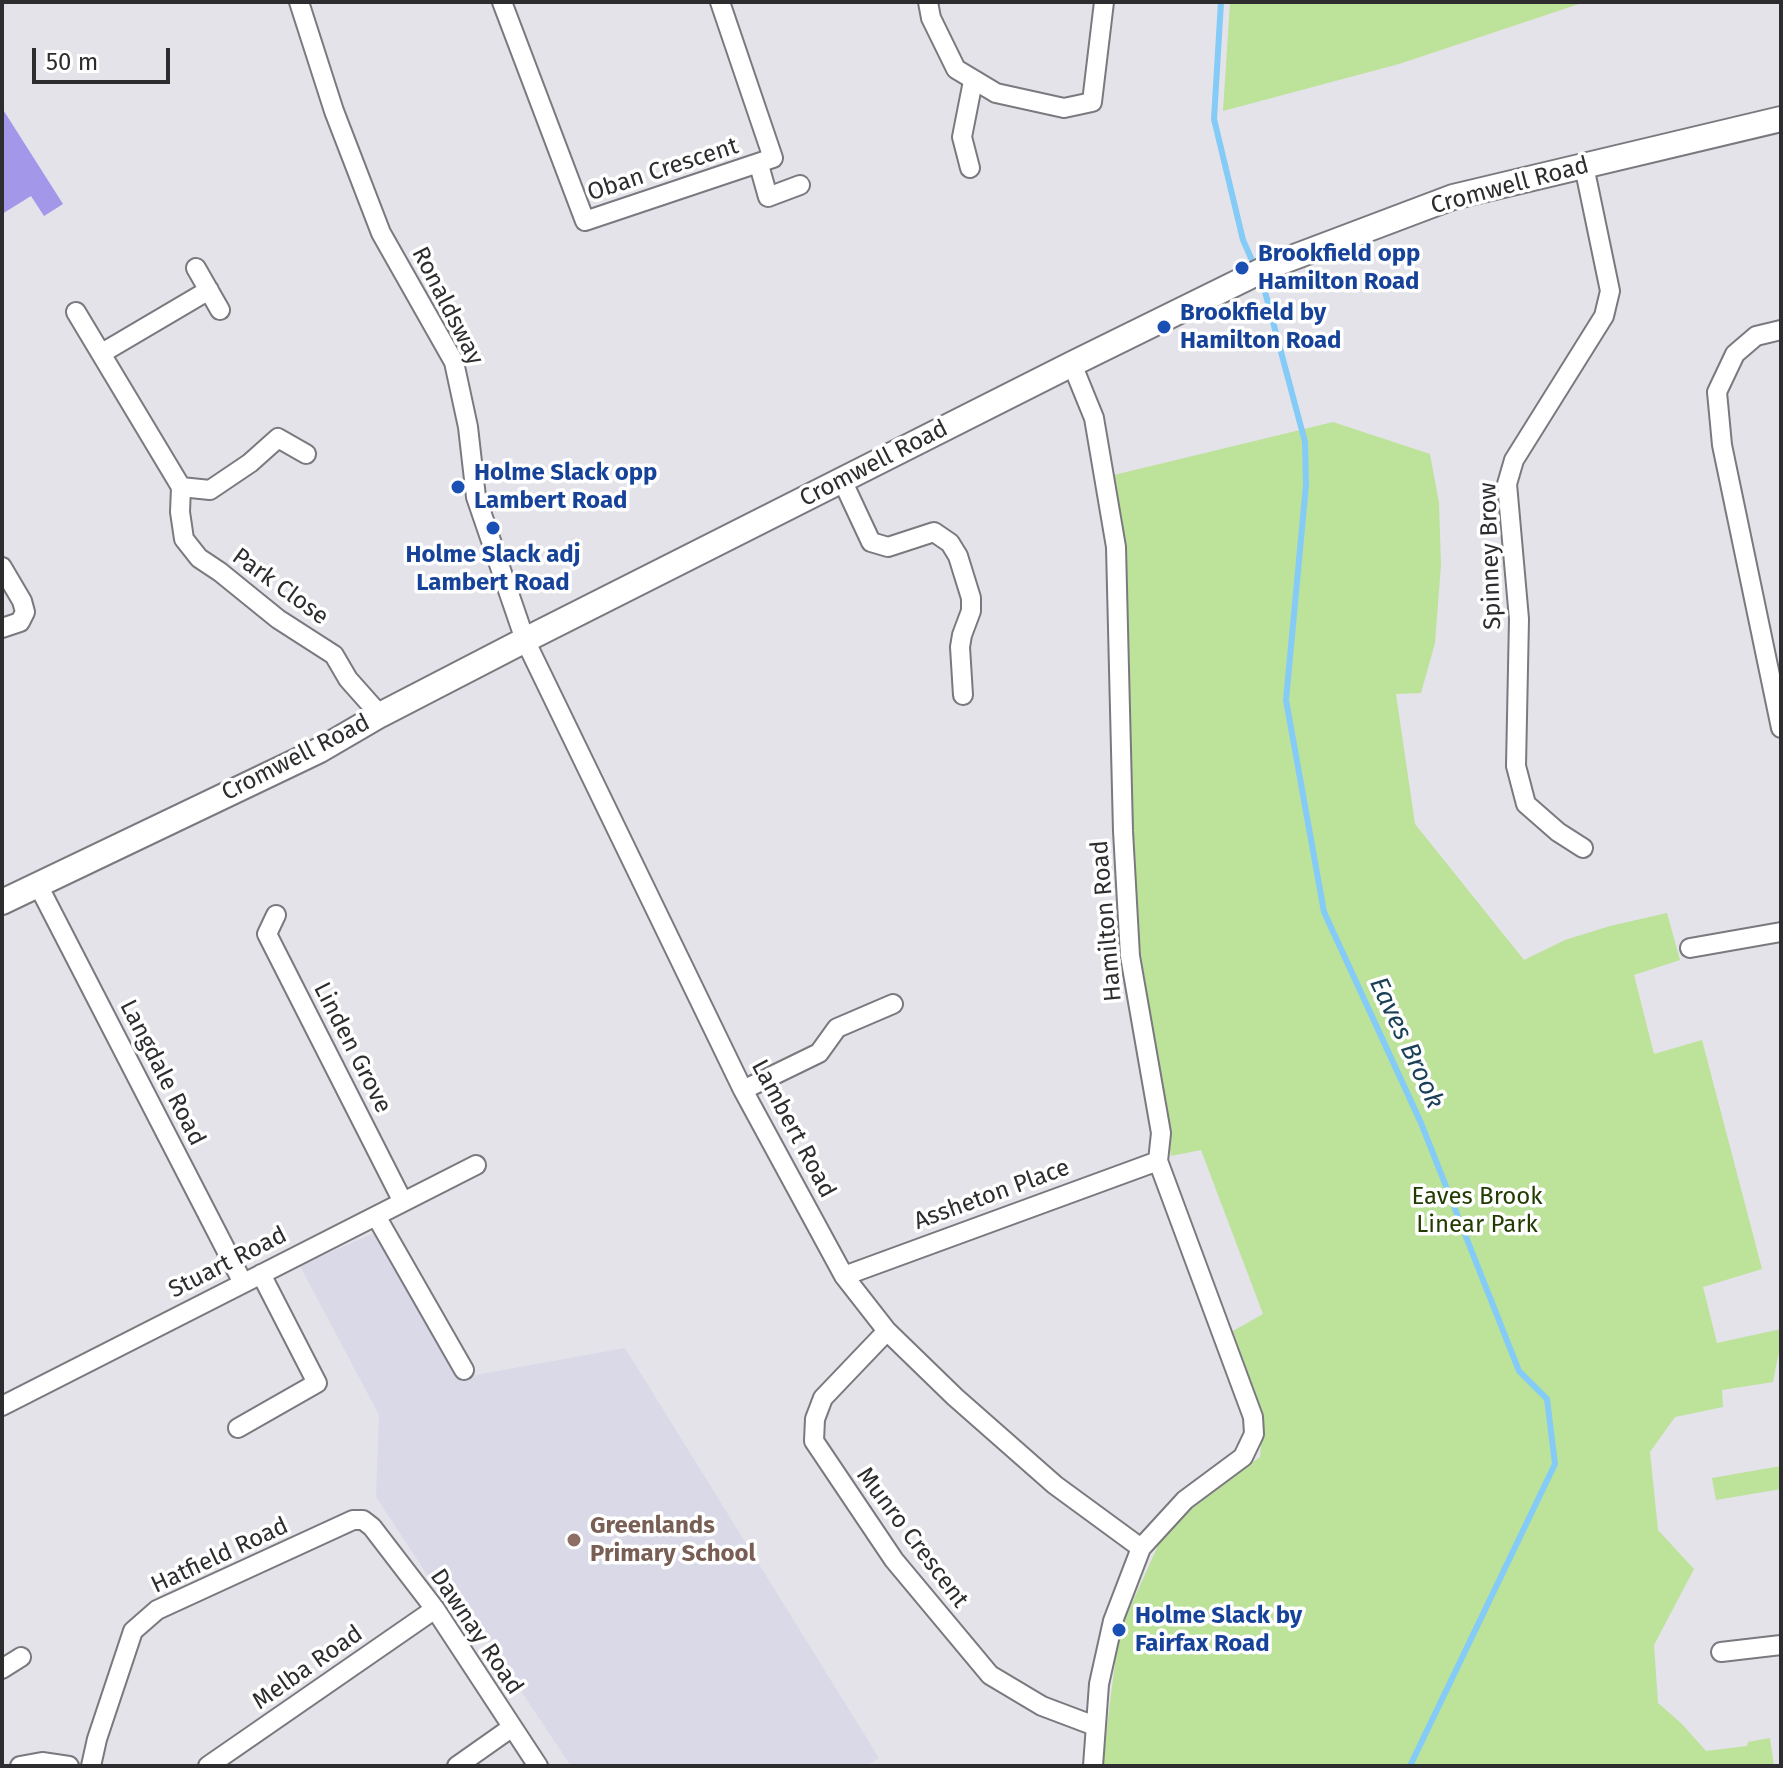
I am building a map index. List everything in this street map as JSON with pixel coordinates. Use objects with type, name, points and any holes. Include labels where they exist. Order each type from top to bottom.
[{"type":"street","name":"Ronaldsway","points":[[299,2],[334,111],[381,233],[454,362],[468,427],[476,497],[525,640]]},
{"type":"street","name":"Oban Crescent","points":[[502,2],[585,221],[773,158],[720,2]]},
{"type":"street","points":[[928,2],[931,18],[956,69],[996,93],[1064,108],[1092,102],[1104,2]]},
{"type":"street","points":[[970,168],[962,137],[973,81]]},
{"type":"street","name":"Cromwell Road","points":[[2,902],[320,750],[380,715],[525,640],[1273,265],[1453,197],[1781,119]]},
{"type":"street","points":[[759,165],[768,197],[800,185]]},
{"type":"street","name":"Spinney Brow","points":[[1583,848],[1558,832],[1526,804],[1516,766],[1519,619],[1507,484],[1514,460],[1604,316],[1610,291],[1584,166]]},
{"type":"street","points":[[196,268],[220,310]]},
{"type":"street","points":[[102,353],[209,290]]},
{"type":"street","name":"Park Close","points":[[76,312],[181,487],[180,512],[184,539],[199,558],[278,619],[334,655],[348,679],[380,715]]},
{"type":"street","points":[[1781,330],[1756,336],[1735,354],[1717,392],[1722,445],[1776,690],[1781,728]]},
{"type":"street","name":"Hamilton Road","points":[[1072,364],[1094,418],[1116,547],[1130,956],[1161,1133],[1158,1161],[1253,1417],[1254,1434],[1243,1457],[1185,1500],[1141,1548]]},
{"type":"street","points":[[181,487],[210,490],[250,463],[278,438],[306,454]]},
{"type":"street","points":[[842,480],[871,542],[888,547],[934,532],[950,543],[958,556],[971,598],[971,611],[960,647],[963,695]]},
{"type":"street","points":[[2,567],[25,612],[20,622],[2,628]]},
{"type":"street","name":"Lambert Road","points":[[525,640],[743,1090],[844,1276],[887,1331],[955,1397],[1055,1485],[1141,1548]]},
{"type":"street","name":"Langdale Road","points":[[38,885],[243,1283]]},
{"type":"street","name":"Linden Grove","points":[[276,915],[267,934],[403,1202]]},
{"type":"street","points":[[1690,948],[1781,932]]},
{"type":"street","points":[[743,1090],[819,1053],[837,1028],[893,1004]]},
{"type":"street","name":"Assheton Place","points":[[844,1276],[1158,1161]]},
{"type":"street","name":"Stuart Road","points":[[2,1406],[476,1165]]},
{"type":"street","points":[[376,1216],[464,1370]]},
{"type":"street","points":[[238,1428],[317,1383],[261,1274]]},
{"type":"street","name":"Munro Crescent","points":[[887,1331],[823,1398],[815,1419],[814,1441],[894,1560],[990,1675],[1042,1706],[1095,1726]]},
{"type":"street","name":"Hatfield Road","points":[[91,1766],[133,1631],[157,1610],[353,1520],[363,1520],[372,1527]]},
{"type":"street","name":"Dawnay Road","points":[[372,1527],[435,1609],[538,1766]]},
{"type":"street","points":[[1093,1766],[1099,1684],[1113,1621],[1141,1548]]},
{"type":"street","name":"Melba Road","points":[[208,1766],[435,1609]]},
{"type":"street","points":[[1721,1652],[1781,1645]]},
{"type":"street","points":[[2,1669],[21,1657]]},
{"type":"street","points":[[457,1766],[511,1728]]},
{"type":"street","points":[[20,1766],[42,1762],[69,1766]]},
{"type":"shaded area","name":"Greenlands Primary School","points":[[381,1230],[459,1378],[625,1348],[879,1758],[866,1766],[571,1766],[451,1586],[432,1582],[376,1497],[379,1415],[300,1266]]},
{"type":"green space","points":[[1230,2],[1579,4],[1399,64],[1223,111]]},
{"type":"green space","name":"Eaves Brook Linear Park","points":[[1333,422],[1430,454],[1439,503],[1441,565],[1435,643],[1421,693],[1396,694],[1415,824],[1524,960],[1565,940],[1667,913],[1680,960],[1634,975],[1654,1054],[1702,1040],[1762,1269],[1703,1287],[1717,1343],[1781,1329],[1781,1341],[1773,1382],[1722,1390],[1723,1407],[1675,1417],[1650,1452],[1658,1530],[1694,1569],[1654,1645],[1658,1703],[1706,1751],[1747,1746],[1748,1742],[1770,1738],[1774,1766],[1102,1766],[1119,1632],[1170,1519],[1260,1457],[1263,1420],[1233,1331],[1263,1314],[1201,1150],[1171,1156],[1123,831],[1114,475]]},
{"type":"green space","points":[[1781,1466],[1781,1489],[1716,1500],[1712,1478]]},
{"type":"building","points":[[2,108],[63,204],[44,216],[31,196],[2,214]]},
{"type":"waterway","name":"Eaves Brook","points":[[1221,2],[1214,119],[1243,240],[1251,258]]},
{"type":"waterway","name":"Eaves Brook","points":[[1264,288],[1305,442],[1306,485],[1286,700],[1324,912],[1421,1123],[1519,1371],[1547,1399],[1555,1464],[1410,1766]]},
{"type":"place","name":"Brookfield opp Hamilton Road","points":[[1242,268]]},
{"type":"place","name":"Brookfield by Hamilton Road","points":[[1164,327]]},
{"type":"place","name":"Holme Slack opp Lambert Road","points":[[458,487]]},
{"type":"place","name":"Holme Slack adj Lambert Road","points":[[493,528]]},
{"type":"place","name":"Greenlands Primary School","points":[[574,1540]]},
{"type":"place","name":"Holme Slack by Fairfax Road","points":[[1119,1630]]}]
